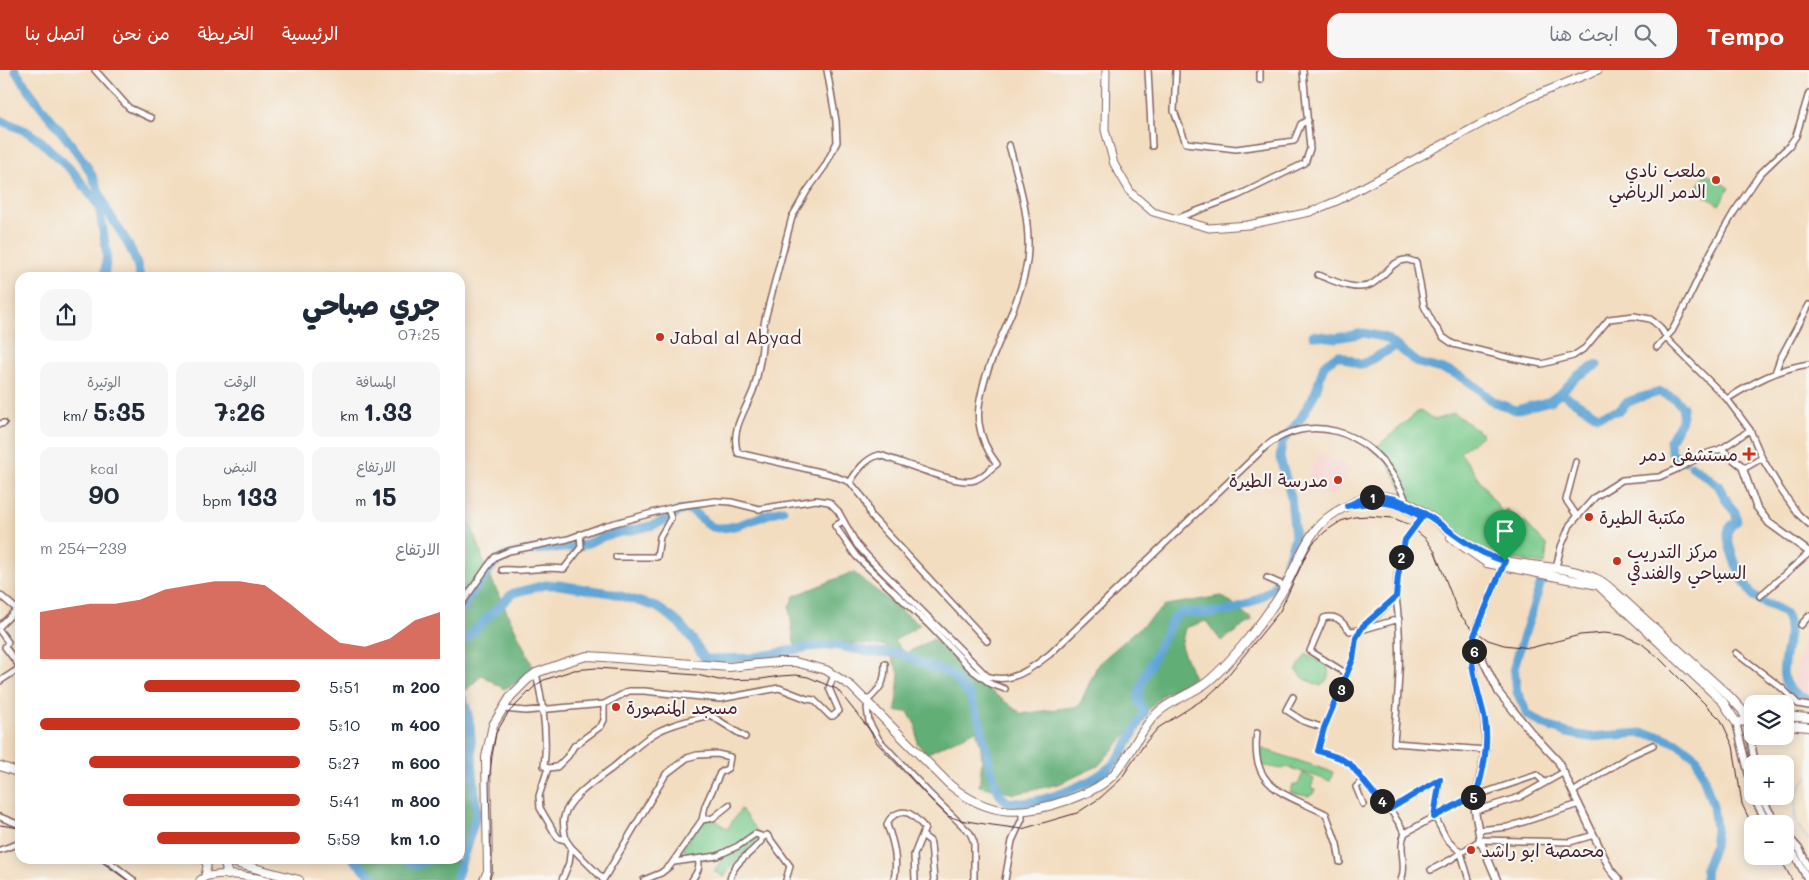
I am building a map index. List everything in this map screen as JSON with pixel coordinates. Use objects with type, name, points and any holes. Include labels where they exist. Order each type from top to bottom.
[{"type":"main road","points":[[1106,70],[1105,130],[1114,164],[1131,193],[1153,212],[1209,228],[1248,225],[1310,212],[1339,200],[1531,97],[1598,70]]},
{"type":"main road","points":[[484,880],[488,871],[486,757],[494,725],[502,709],[519,688],[536,673],[569,660],[587,656],[729,667],[795,662],[826,670],[851,686],[950,785],[967,798],[985,806],[1022,811],[1039,809],[1080,796],[1111,777],[1150,721],[1168,704],[1195,690],[1213,677],[1264,617],[1284,585],[1306,541],[1324,519],[1360,500],[1374,496],[1406,502],[1474,548],[1504,564],[1598,585],[1723,702],[1736,722],[1744,721]]},
{"type":"main road","points":[[1347,506],[1373,502],[1386,502],[1402,506],[1422,517],[1487,563],[1556,567],[1599,580],[1617,594],[1729,696],[1744,713]]},
{"type":"main road","points":[[1730,713],[1742,710]]},
{"type":"main road","points":[[1794,717],[1809,718]]},
{"type":"main road","points":[[1794,726],[1809,728]]},
{"type":"main road","points":[[0,766],[15,771]]},
{"type":"main road","points":[[206,864],[203,878],[237,875],[268,880]]},
{"type":"main road","points":[[225,864],[228,875]]},
{"type":"main road","points":[[239,864],[299,880]]},
{"type":"street","points":[[95,70],[129,108],[151,118]]},
{"type":"street","points":[[828,70],[836,121],[837,142],[825,166],[807,191],[792,217],[765,319],[761,358],[754,387],[735,434],[735,446],[738,453],[829,474],[850,482],[865,500],[871,516],[987,641]]},
{"type":"street","points":[[1148,70],[1152,146]]},
{"type":"street","points":[[1176,70],[1174,111],[1186,143],[1236,149],[1268,146],[1294,141],[1301,124],[1308,120]]},
{"type":"street","points":[[1260,70],[1260,80]]},
{"type":"street","points":[[1178,218],[1237,196],[1302,166],[1308,159],[1310,149],[1303,70]]},
{"type":"street","points":[[1657,348],[1672,331],[1711,252],[1734,212],[1760,174],[1789,146],[1796,136],[1809,93]]},
{"type":"street","points":[[850,482],[869,459],[879,455],[922,470],[963,481],[975,480],[997,464],[984,444],[979,423],[980,400],[994,350],[1022,284],[1028,250],[1026,219],[1009,146]]},
{"type":"street","points":[[1318,275],[1353,287],[1370,285],[1396,264],[1405,260],[1416,262],[1424,306],[1443,337],[1453,344],[1467,348],[1542,364],[1573,356],[1585,348],[1609,319],[1634,316],[1650,319],[1727,399],[1750,430],[1762,458],[1781,490],[1798,514],[1809,524]]},
{"type":"street","points":[[1775,373],[1780,359],[1809,305]]},
{"type":"street","points":[[1727,399],[1763,378],[1788,367],[1809,364]]},
{"type":"street","points":[[465,599],[495,558],[509,551],[580,537],[604,526],[715,502],[731,502],[759,509],[816,500],[829,502],[838,511],[840,523],[862,550],[987,676],[1008,678],[1024,672],[1050,654],[1254,457],[1270,442],[1281,436],[1297,431],[1318,428],[1350,437],[1370,448],[1380,458],[1396,482],[1406,502]]},
{"type":"street","points":[[1556,567],[1565,535],[1577,516],[1595,497],[1622,480],[1659,477],[1677,470],[1708,453],[1721,449],[1750,430]]},
{"type":"street","points":[[1721,449],[1742,466],[1756,506],[1769,523],[1809,552],[1760,596]]},
{"type":"street","points":[[1743,469],[1762,458]]},
{"type":"street","points":[[1576,462],[1566,500],[1577,516]]},
{"type":"street","points":[[616,557],[657,557],[660,537],[669,513]]},
{"type":"street","points":[[1422,517],[1405,540],[1398,576],[1396,597],[1399,619],[1399,676],[1394,743],[1486,750]]},
{"type":"street","points":[[840,523],[836,526],[856,556],[929,625],[972,670],[990,684],[1005,689]]},
{"type":"street","points":[[502,570],[520,571],[546,567],[564,569],[581,547],[580,537]]},
{"type":"street","points":[[1497,880],[1480,840],[1475,812],[1476,796],[1486,750],[1485,722],[1472,659],[1475,644],[1474,636],[1504,564]]},
{"type":"street","points":[[1267,578],[1284,585]]},
{"type":"street","points":[[0,595],[15,608]]},
{"type":"street","points":[[1396,597],[1363,626],[1356,638],[1353,659],[1324,728],[1318,751],[1340,758],[1351,765],[1375,795],[1390,809],[1405,833]]},
{"type":"street","points":[[0,626],[15,614]]},
{"type":"street","points":[[1801,625],[1809,616]]},
{"type":"street","points":[[1347,674],[1310,651],[1324,618],[1336,617],[1350,631],[1361,630],[1399,619]]},
{"type":"street","points":[[0,631],[8,642],[5,647],[15,661]]},
{"type":"street","points":[[1475,644],[1499,693],[1558,761],[1610,869],[1619,880]]},
{"type":"street","points":[[1736,653],[1783,689],[1798,704],[1809,706]]},
{"type":"street","points":[[885,664],[885,679],[867,708],[868,722],[879,740],[970,833],[975,847],[974,880]]},
{"type":"street","points":[[0,681],[15,671]]},
{"type":"street","points":[[536,673],[543,709],[546,745],[544,766],[548,768],[558,767],[574,746],[600,726],[604,720],[604,704]]},
{"type":"street","points":[[502,709],[526,711],[604,704],[629,691],[720,699],[779,688],[814,700],[833,716],[838,711],[830,688],[834,675]]},
{"type":"street","points":[[1293,697],[1286,710],[1303,721],[1324,728]]},
{"type":"street","points":[[644,880],[651,879],[674,862],[702,820],[702,813],[708,799],[720,773],[728,768],[730,757],[717,754],[697,754],[687,758],[666,774],[603,880],[566,840],[563,825],[568,806],[598,777],[611,769],[643,741],[659,731],[710,714],[745,736]]},
{"type":"street","points":[[1736,722],[1744,755]]},
{"type":"street","points":[[1257,733],[1256,761],[1261,775],[1271,787],[1326,814],[1337,844],[1340,862]]},
{"type":"street","points":[[1573,792],[1630,756],[1653,745]]},
{"type":"street","points":[[548,768],[539,796],[540,808],[558,838],[566,840]]},
{"type":"street","points":[[1475,812],[1520,797],[1564,772]]},
{"type":"street","points":[[1402,880],[1401,841],[1405,833],[1469,798],[1537,775],[1545,783]]},
{"type":"street","points":[[1390,809],[1440,779],[1434,817],[1446,838],[1461,853],[1469,880]]},
{"type":"street","points":[[1363,780],[1356,787],[1364,804]]},
{"type":"street","points":[[1478,830],[1508,827],[1579,804]]},
{"type":"street","points":[[702,820],[713,818],[729,805]]},
{"type":"street","points":[[1005,880],[1012,840],[1022,819],[1022,811]]},
{"type":"street","points":[[894,880],[896,858],[892,834],[887,825],[888,820],[893,815],[901,812],[912,814],[925,828],[914,855],[915,880]]},
{"type":"street","points":[[0,817],[15,823]]},
{"type":"street","points":[[674,862],[712,858],[738,846],[755,834],[760,834],[762,838]]},
{"type":"street","points":[[922,835],[931,844],[934,880]]},
{"type":"street","points":[[1431,870],[1480,840],[1570,842],[1594,835]]},
{"type":"street","points":[[730,880],[731,872],[738,863],[759,844],[762,838],[767,836],[790,866],[786,880]]},
{"type":"street","points":[[1794,843],[1800,850],[1809,868]]},
{"type":"street","points":[[0,850],[15,845]]},
{"type":"street","points":[[562,880],[569,863],[571,847]]},
{"type":"street","points":[[1794,854],[1808,880]]},
{"type":"street","points":[[692,880],[698,869],[698,860]]},
{"type":"street","points":[[112,864],[133,880]]},
{"type":"shaded area","points":[[1320,453],[1352,468],[1336,494],[1327,496],[1304,483]]},
{"type":"shaded area","points":[[1809,630],[1809,694],[1805,695],[1792,684],[1804,639]]},
{"type":"green space","points":[[1706,173],[1729,188],[1719,205],[1695,190]]},
{"type":"green space","points":[[1420,410],[1435,420],[1454,413],[1483,435],[1460,452],[1502,512],[1507,509],[1519,526],[1524,521],[1547,546],[1545,564],[1492,556],[1415,506],[1407,497],[1387,462],[1374,449]]},
{"type":"green space","points":[[465,514],[479,546],[487,575],[465,605]]},
{"type":"green space","points":[[487,570],[536,673],[504,689],[482,675],[465,691],[465,599]]},
{"type":"green space","points":[[853,572],[920,625],[894,641],[906,653],[934,639],[981,684],[1022,714],[1079,706],[1098,664],[1166,605],[1222,596],[1253,620],[1221,641],[1206,621],[1185,628],[1181,646],[1194,678],[1161,696],[1098,766],[1059,784],[1015,794],[979,786],[982,758],[976,730],[926,754],[917,743],[916,726],[908,712],[896,711],[899,673],[886,646],[829,643],[795,648],[789,607],[794,596]]},
{"type":"green space","points":[[1306,654],[1327,665],[1328,677],[1321,686],[1305,679],[1296,671]]},
{"type":"green space","points":[[465,704],[466,706],[478,810],[465,851]]},
{"type":"green space","points":[[1260,748],[1333,772],[1330,781],[1287,767],[1282,769],[1260,765],[1258,756]]},
{"type":"green space","points":[[1303,773],[1314,779],[1311,788],[1315,789],[1313,794],[1308,796],[1290,793],[1293,785],[1298,785]]},
{"type":"green space","points":[[741,809],[762,838],[748,853],[735,861],[724,877],[714,871],[721,861],[717,857],[698,860],[682,849],[702,820],[713,818],[727,829]]},
{"type":"green space","points":[[358,864],[461,864],[456,880],[376,880]]},
{"type":"waterway","points":[[15,70],[89,170],[107,210],[135,259],[139,272]]},
{"type":"waterway","points":[[0,120],[26,131],[42,142],[74,173],[99,206],[107,254],[105,272]]},
{"type":"waterway","points":[[1313,335],[1336,338],[1364,333],[1383,337],[1418,363],[1452,372],[1470,382],[1494,402],[1516,410],[1550,401],[1561,393],[1577,376],[1597,365]]},
{"type":"waterway","points":[[465,639],[513,593],[545,585],[559,585],[611,593],[657,607],[678,622],[693,640],[705,659],[751,658],[809,647],[833,645],[870,652],[898,653],[951,674],[970,696],[979,719],[993,778],[1000,795],[1007,802],[1022,803],[1045,799],[1096,777],[1114,763],[1123,751],[1144,713],[1138,698],[1144,677],[1173,618],[1183,612],[1208,613],[1234,610],[1254,601],[1274,588],[1284,571],[1295,537],[1291,497],[1280,458],[1282,442],[1301,418],[1316,391],[1324,365],[1338,355],[1361,365],[1396,346]]},
{"type":"waterway","points":[[1561,393],[1598,416],[1620,410],[1626,403],[1660,392],[1674,398],[1683,407],[1682,420],[1670,441],[1671,452],[1684,461]]},
{"type":"waterway","points":[[1692,466],[1718,485],[1735,512],[1737,521],[1729,529],[1728,535],[1736,565],[1751,593],[1760,601],[1785,614],[1789,627],[1783,668],[1784,678],[1788,687],[1795,694],[1809,699]]},
{"type":"waterway","points":[[465,604],[498,560],[517,553],[580,546],[605,536],[656,524],[683,510],[693,511],[712,527],[717,528],[742,524],[783,510]]},
{"type":"waterway","points":[[1543,576],[1514,667],[1517,692],[1528,715],[1545,725],[1567,733],[1590,737],[1640,733],[1660,736],[1679,744],[1697,758],[1713,806],[1716,828],[1714,846],[1706,866],[1705,880]]},
{"type":"waterway","points":[[465,704],[470,726],[475,796],[478,810],[465,851]]},
{"type":"waterway","points":[[1809,776],[1799,790],[1795,809],[1798,826],[1809,840]]},
{"type":"waterway","points":[[358,864],[376,880]]},
{"type":"waterway","points":[[415,864],[419,864]]},
{"type":"waterway","points":[[456,880],[461,864]]},
{"type":"railway","points":[[489,880],[491,870],[489,781],[496,733],[508,713],[536,685],[544,680],[574,670],[596,668],[697,675],[719,680],[761,679],[796,675],[808,677],[837,689],[881,744],[948,816],[960,820],[1022,829],[1077,813],[1100,798],[1120,780],[1158,728],[1207,697],[1220,685],[1280,611],[1313,543],[1341,521],[1354,517],[1368,516],[1393,518],[1408,524],[1426,539],[1435,552],[1458,612],[1470,627],[1488,640],[1504,645],[1530,648],[1580,635],[1604,633],[1622,635],[1641,643],[1658,657],[1721,720],[1733,746],[1742,804],[1747,815]]},
{"type":"railway","points":[[0,825],[15,827]]},
{"type":"railway","points":[[105,864],[127,880]]},
{"type":"railway","points":[[1784,865],[1792,880]]},
{"type":"place","name":"ملعب نادي الدمر الرياضي","points":[[1716,180]]},
{"type":"place","name":"Jabal al Abyad","points":[[660,337]]},
{"type":"place","name":"مستشفى دمر","points":[[1749,454]]},
{"type":"place","name":"مدرسة الطيرة","points":[[1338,480]]},
{"type":"place","name":"مكتبة الطيرة","points":[[1589,517]]},
{"type":"place","name":"مركز التدريب السياحي والفندقي","points":[[1617,561]]},
{"type":"place","name":"مسجد المنصورة","points":[[616,707]]},
{"type":"place","name":"محمصة ابو راشد","points":[[1471,850]]},
{"type":"route","points":[[1374,496],[1406,502],[1474,548],[1492,558],[1505,561],[1474,636],[1475,644],[1472,659],[1485,722],[1486,750],[1476,796],[1434,817],[1440,779],[1390,809],[1375,795],[1351,765],[1340,758],[1318,751],[1324,728],[1353,659],[1356,638],[1363,626],[1396,597],[1405,540],[1422,517],[1402,506],[1380,501],[1347,506],[1374,496]]}]
